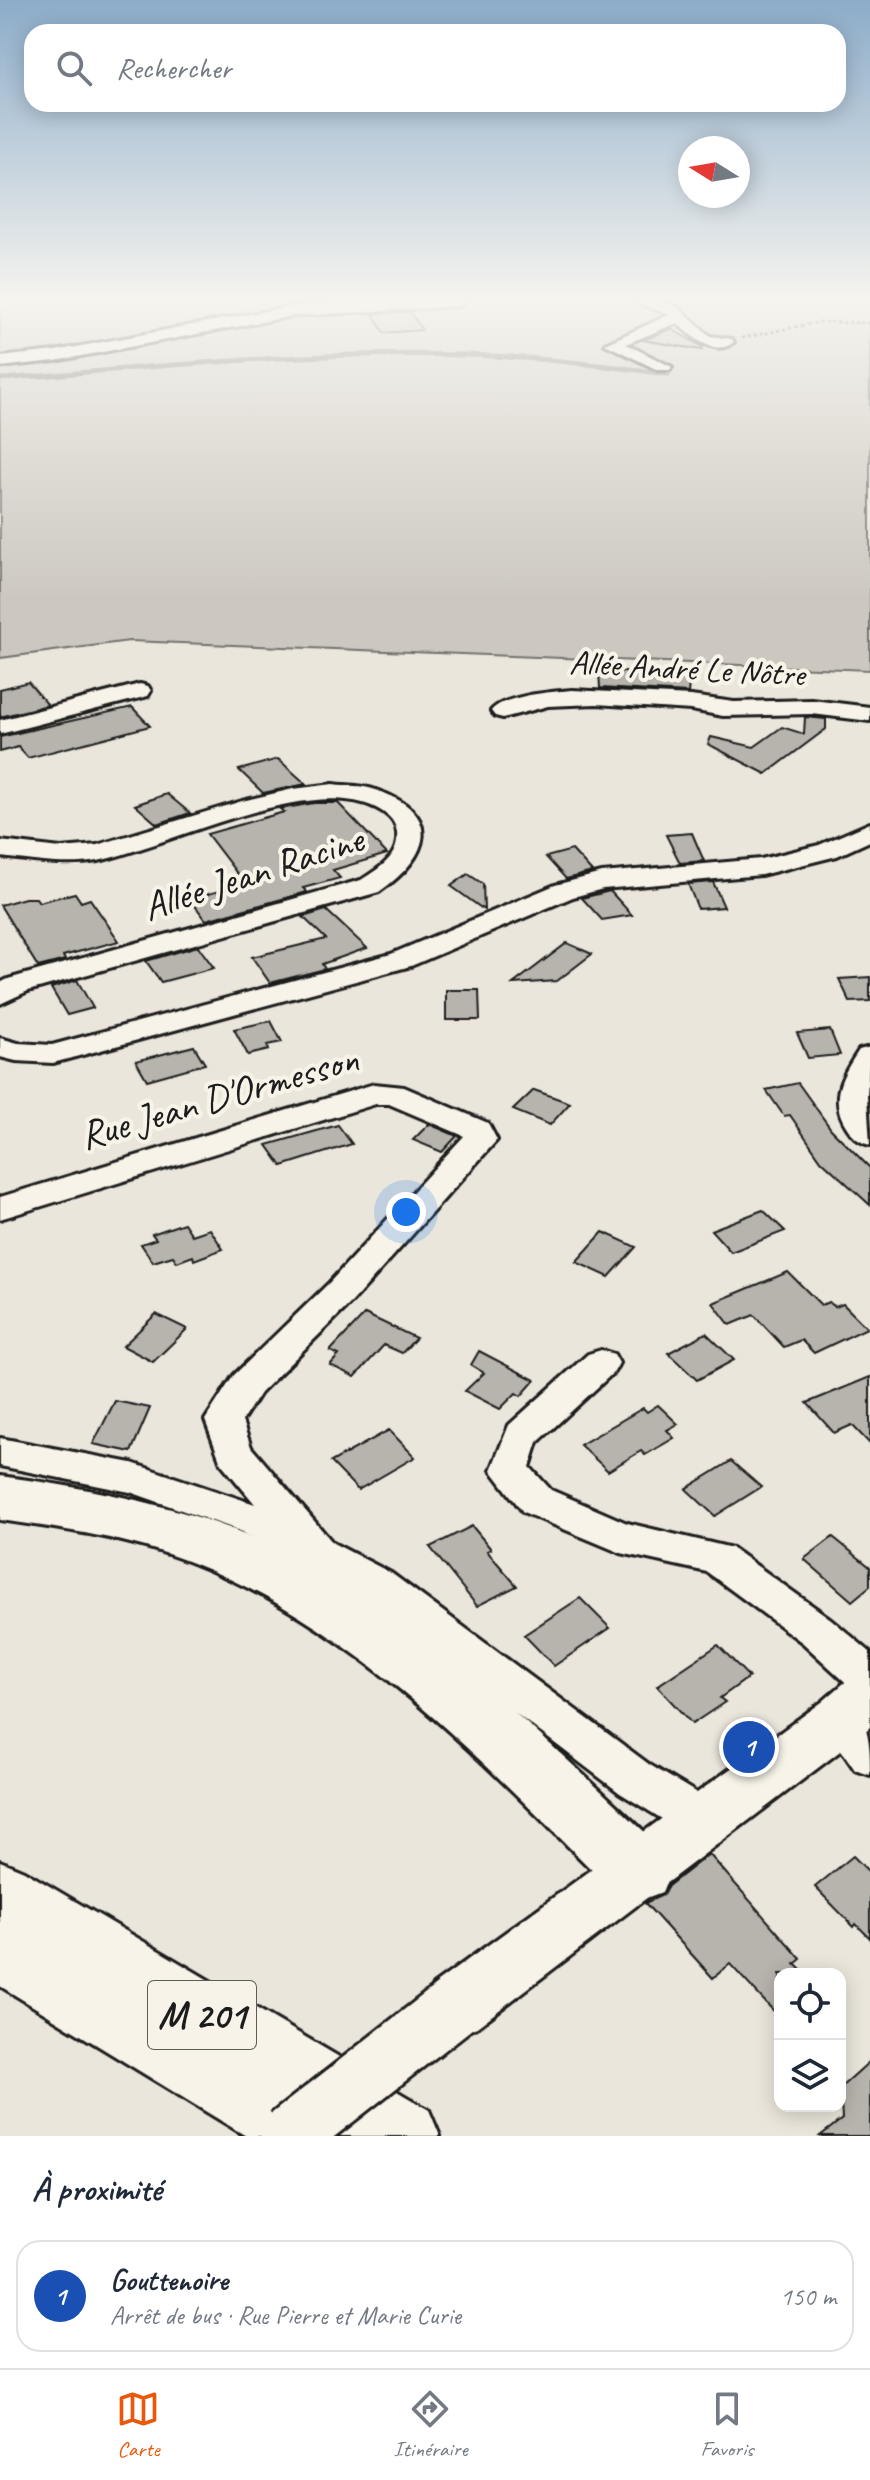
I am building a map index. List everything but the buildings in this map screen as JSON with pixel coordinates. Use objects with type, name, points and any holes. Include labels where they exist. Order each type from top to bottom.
[{"type":"highway","points":[[0,1498],[78,1508],[179,1534],[271,1572],[349,1619],[435,1682],[638,1870]]},
{"type":"highway","name":"M 201","points":[[0,1893],[403,2136]]},
{"type":"highway","name":"M 201","points":[[0,1948],[315,2136]]},
{"type":"main road","points":[[289,2136],[455,2006],[704,1821],[863,1712]]},
{"type":"street","points":[[0,727],[140,691]]},
{"type":"street","name":"Allée André Le Nôtre","points":[[503,711],[537,699],[561,697],[691,703],[710,709],[756,711],[779,707],[870,714]]},
{"type":"street","name":"Allée Jean Racine","points":[[0,849],[59,856],[101,853],[292,795],[319,791],[346,791],[389,802],[402,813],[408,825],[410,842],[400,864],[370,886],[18,985],[0,995]]},
{"type":"street","points":[[0,1047],[16,1052],[53,1054],[401,960],[564,891],[602,881],[761,867],[828,851],[870,831]]},
{"type":"street","points":[[870,1056],[855,1077],[850,1104],[859,1125],[870,1135]]},
{"type":"street","name":"Rue Jean D'Ormesson","points":[[0,1208],[374,1094],[393,1094],[477,1130],[481,1140],[461,1163],[340,1293],[247,1384],[223,1420],[234,1453],[319,1554]]},
{"type":"street","points":[[601,1363],[522,1435],[510,1470],[537,1501],[621,1537],[718,1559],[817,1631],[863,1712]]},
{"type":"street","points":[[0,1429],[61,1464]]},
{"type":"street","points":[[0,1452],[132,1478],[252,1519],[319,1554],[377,1585],[635,1779],[704,1821]]},
{"type":"shaded area","points":[[0,401],[870,401],[870,670],[129,641],[0,658]]},
{"type":"place","name":"Gouttenoire","points":[[749,1747]]}]
